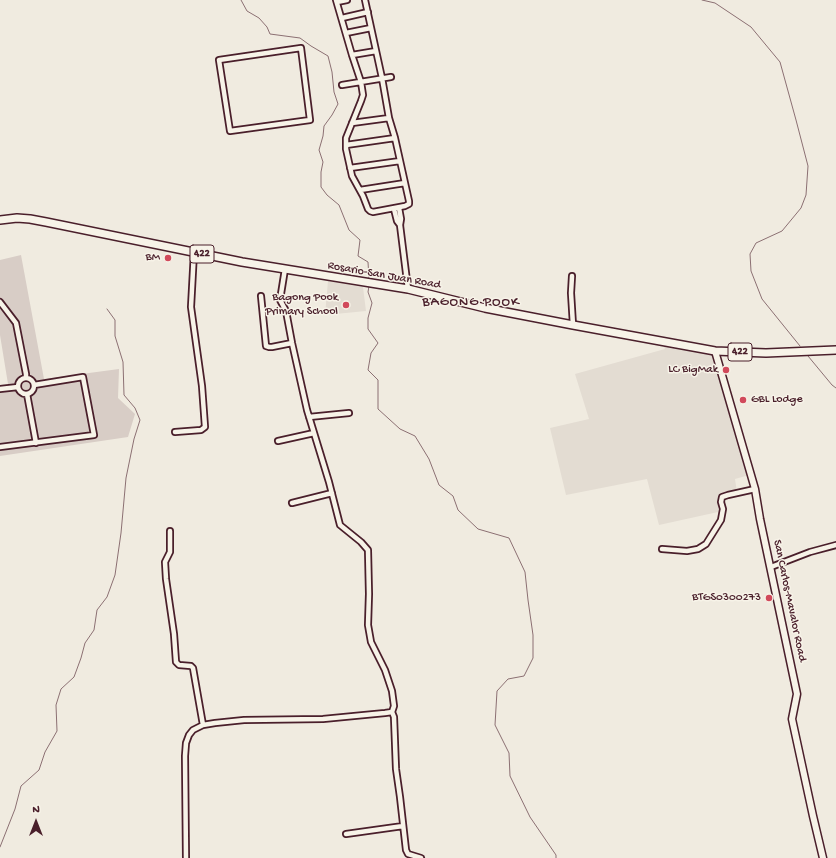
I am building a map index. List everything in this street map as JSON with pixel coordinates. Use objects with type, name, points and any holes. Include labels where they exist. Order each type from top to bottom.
[{"type":"main road","name":"Rosario-San Juan Road","points":[[0,220],[17,218],[46,222],[242,262],[408,289],[485,308],[715,351],[766,353],[836,350]]},
{"type":"street","points":[[347,0],[337,1],[361,82],[362,95],[346,138],[346,145],[350,168],[354,179],[368,209],[373,212],[407,206],[409,202],[395,138],[389,118],[365,0]]},
{"type":"street","points":[[342,18],[368,12]]},
{"type":"street","points":[[346,33],[371,28]]},
{"type":"street","points":[[301,48],[310,120],[230,131],[219,60],[301,48]]},
{"type":"street","points":[[352,54],[376,51]]},
{"type":"street","points":[[342,85],[391,77]]},
{"type":"street","points":[[352,123],[389,118]]},
{"type":"street","points":[[346,145],[395,138]]},
{"type":"street","points":[[350,168],[400,161]]},
{"type":"street","points":[[360,190],[405,183]]},
{"type":"street","points":[[396,208],[401,220],[400,225],[408,289]]},
{"type":"street","points":[[175,432],[200,430],[205,427],[202,386],[191,307],[194,252]]},
{"type":"street","points":[[285,269],[280,300],[286,311],[309,417],[340,525],[361,542],[368,550],[368,625],[371,642],[385,670],[392,691],[394,706],[392,712],[394,716],[396,769],[406,850],[408,854],[421,858]]},
{"type":"street","points":[[572,276],[571,293],[573,325]]},
{"type":"street","points":[[260,296],[266,346],[272,347],[292,343]]},
{"type":"street","points":[[0,302],[16,323],[26,378]]},
{"type":"street","name":"San Carlos-Mavalor Road","points":[[715,351],[755,489],[797,694],[792,719],[823,858]]},
{"type":"street","points":[[0,447],[94,435],[83,377],[34,385]]},
{"type":"street","points":[[18,387],[20,391],[27,394],[34,390],[34,385],[31,380],[26,378]]},
{"type":"street","points":[[18,387],[19,382],[26,378]]},
{"type":"street","points":[[0,389],[18,387]]},
{"type":"street","points":[[27,394],[36,443]]},
{"type":"street","points":[[309,417],[349,413]]},
{"type":"street","points":[[278,441],[314,433]]},
{"type":"street","points":[[662,548],[687,551],[698,549],[706,544],[721,520],[723,509],[721,502],[722,497],[755,489]]},
{"type":"street","points":[[292,503],[332,493]]},
{"type":"street","points":[[170,531],[170,552],[165,562],[176,662],[179,665],[191,666],[193,668],[203,725]]},
{"type":"street","points":[[771,567],[810,552],[836,545]]},
{"type":"street","points":[[186,858],[185,756],[186,743],[193,730],[203,725],[244,720],[323,719],[392,712]]},
{"type":"street","points":[[346,834],[403,826]]},
{"type":"shaded area","points":[[21,255],[44,379],[119,369],[118,398],[135,414],[128,437],[0,456],[0,385],[8,384],[0,335],[0,260]]},
{"type":"shaded area","name":"Bagong Pook Primary School","points":[[328,281],[363,287],[366,311],[325,315]]},
{"type":"shaded area","points":[[663,345],[681,350],[715,354],[749,475],[735,479],[737,492],[718,497],[718,512],[659,525],[647,479],[566,495],[550,428],[589,419],[575,374],[665,349]]},
{"type":"waterway","points":[[241,0],[247,11],[259,18],[267,27],[270,34],[300,38],[328,56],[332,72],[334,92],[338,104],[324,126],[319,150],[323,162],[321,187],[327,195],[339,205],[349,230],[360,240],[358,256],[368,262],[369,279]]},
{"type":"waterway","points":[[702,0],[715,3],[751,27],[780,62],[808,166],[806,195],[801,208],[782,231],[756,243],[750,254],[751,271],[762,299],[800,346]]},
{"type":"waterway","points":[[369,286],[368,292],[372,303],[368,318],[368,329],[378,343],[371,353],[368,370],[378,380],[378,409],[400,429],[415,436],[429,459],[439,485],[453,496],[458,510],[478,529],[509,538],[525,572],[533,635],[533,658],[524,676],[508,679],[497,691],[495,725],[509,753],[510,776],[530,817],[556,855],[556,858]]},
{"type":"waterway","points":[[0,847],[15,809],[21,786],[39,770],[45,752],[57,731],[56,705],[61,689],[74,677],[85,643],[94,630],[97,610],[107,597],[115,575],[121,533],[126,478],[134,439],[140,420],[135,408],[124,395],[123,362],[115,336],[115,320],[107,309]]},
{"type":"waterway","points":[[808,356],[836,388]]},
{"type":"place","name":"BM","points":[[168,258]]},
{"type":"place","name":"Bagong Pook Primary School","points":[[346,305]]},
{"type":"place","name":"LC BigMak","points":[[726,370]]},
{"type":"place","name":"GBL Lodge","points":[[743,400]]},
{"type":"place","name":"BTGS0300273","points":[[769,598]]},
{"type":"district","name":"BAGONG POOK","points":[[471,303]]}]
